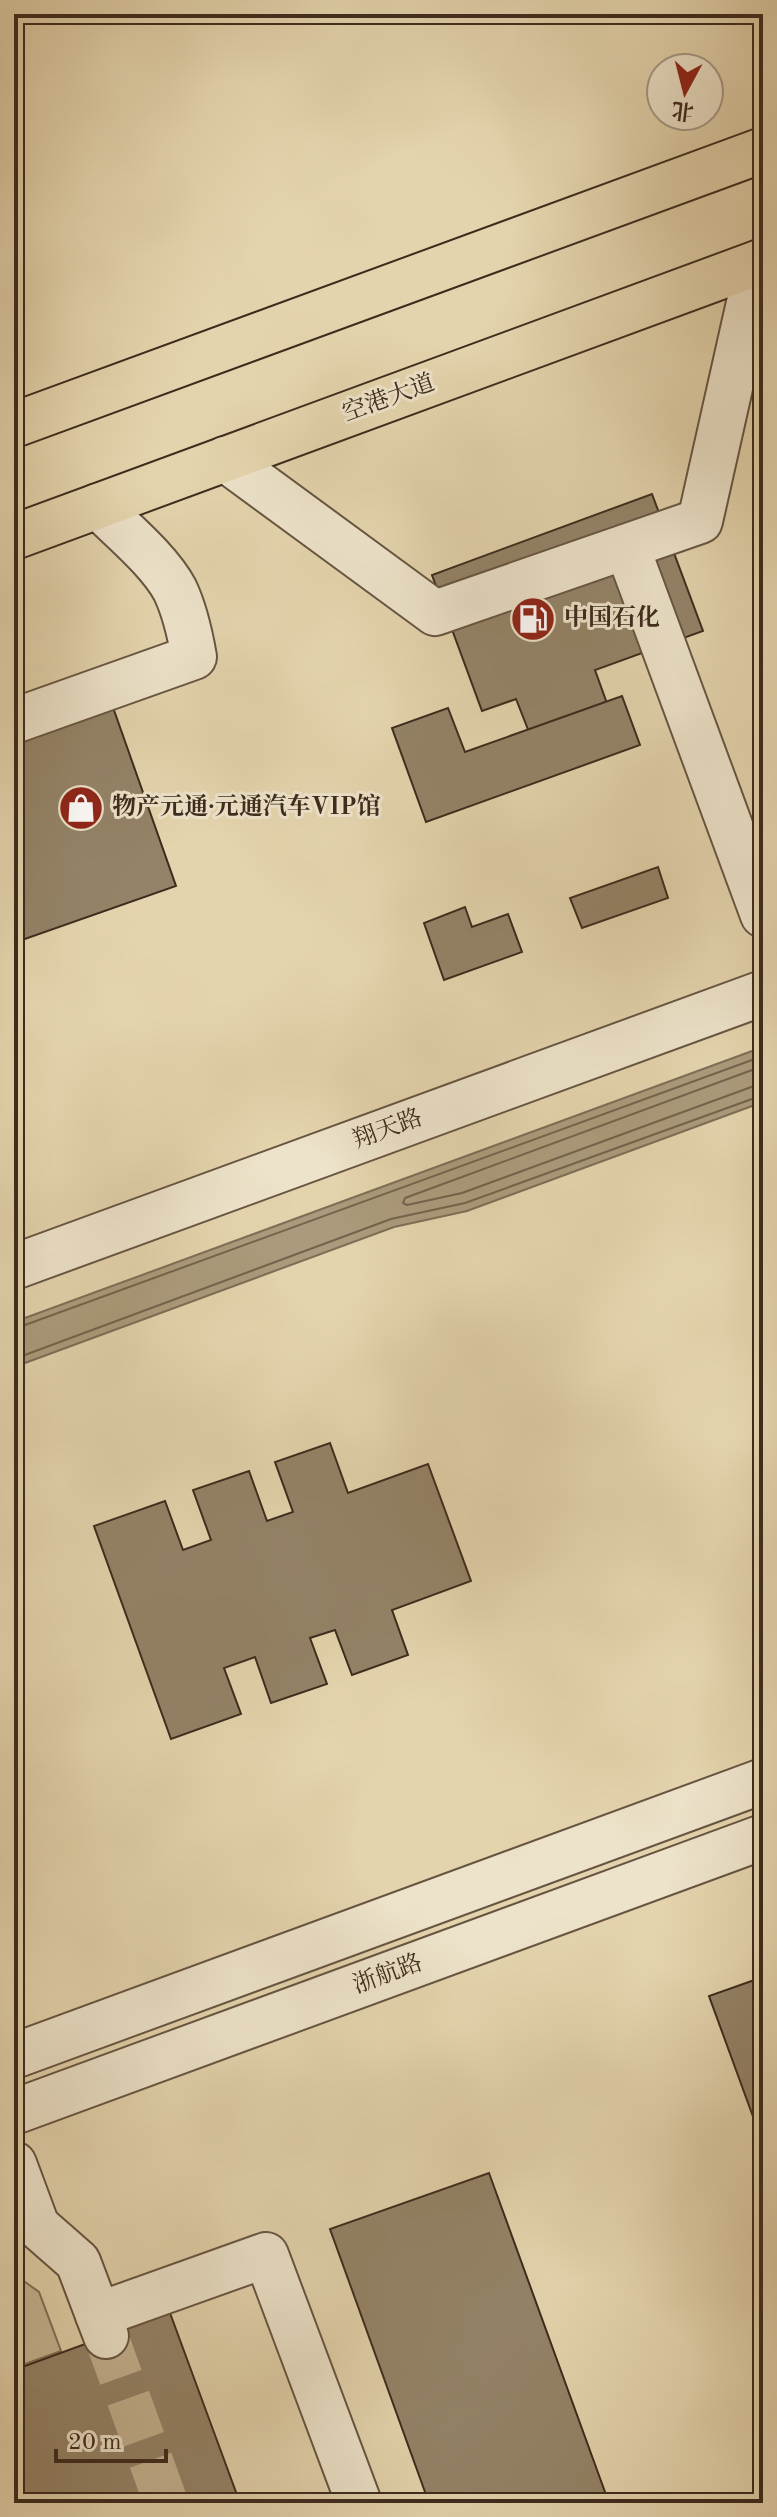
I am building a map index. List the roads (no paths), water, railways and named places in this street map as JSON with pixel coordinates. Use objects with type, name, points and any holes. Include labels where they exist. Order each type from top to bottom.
[{"type":"main road","points":[[14,425],[763,150]]},
{"type":"main road","name":"空港大道","points":[[14,537],[760,262]]},
{"type":"street","points":[[225,459],[435,613],[700,521],[760,262]]},
{"type":"street","points":[[14,721],[194,657],[187,621],[174,589],[157,566],[98,506]]},
{"type":"street","points":[[627,547],[763,915]]},
{"type":"street","name":"翔天路","points":[[14,1267],[763,993]]},
{"type":"street","points":[[14,2056],[763,1781]]},
{"type":"street","name":"浙航路","points":[[14,2112],[763,1837]]},
{"type":"street","points":[[14,2164],[25,2230],[78,2262],[102,2326],[266,2255],[359,2503]]},
{"type":"water","points":[[763,1047],[763,1102],[467,1211],[394,1227],[14,1367],[14,1322]]},
{"type":"tunnel","points":[[106,2336],[166,2503]]},
{"type":"place","name":"中国石化","points":[[533,619]]},
{"type":"place","name":"物产元通·元通汽车VIP馆","points":[[81,808]]}]
